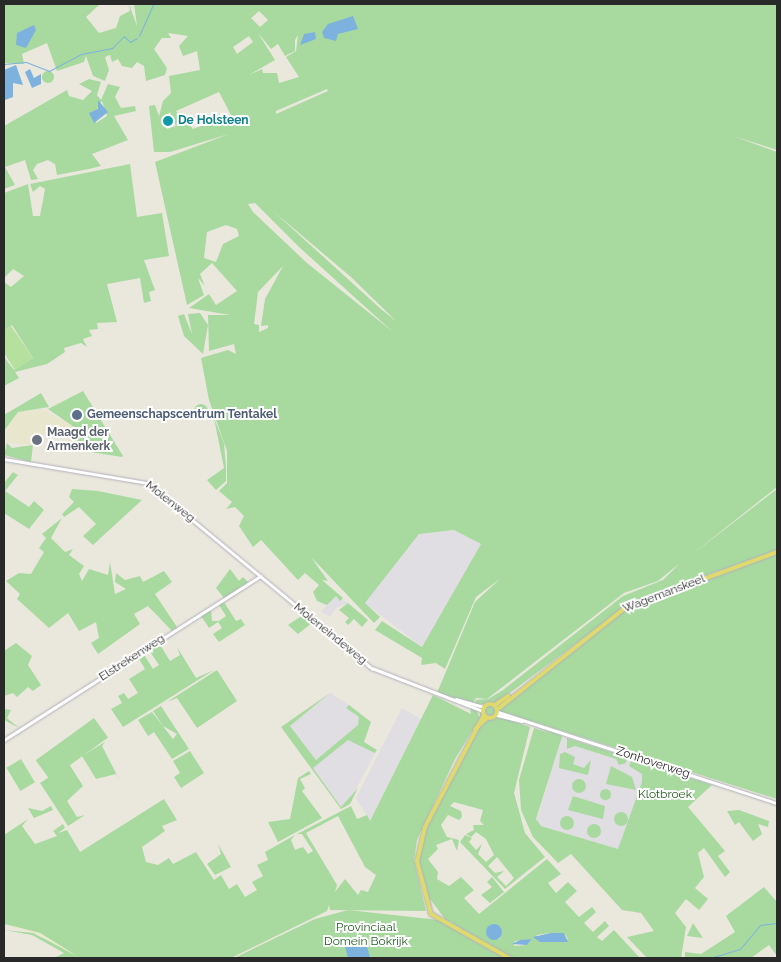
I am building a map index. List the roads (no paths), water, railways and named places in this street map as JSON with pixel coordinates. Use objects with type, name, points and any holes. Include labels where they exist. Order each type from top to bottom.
[{"type":"main road","name":"Wagemanskeel","points":[[484,712],[497,710],[515,692],[625,608],[777,552]]},
{"type":"main road","points":[[497,710],[484,712],[469,736],[417,847],[428,904],[439,918],[510,958]]},
{"type":"street","name":"Molenweg","points":[[4,459],[143,481],[260,576]]},
{"type":"street","name":"Moleneindeweg","points":[[260,576],[372,668],[484,712]]},
{"type":"street","name":"Elstrekenweg","points":[[4,740],[260,576]]},
{"type":"street","name":"Zonhoverweg","points":[[497,710],[528,723],[777,803]]},
{"type":"water","points":[[353,16],[358,29],[338,34],[336,41],[324,38],[322,32],[328,24]]},
{"type":"water","points":[[34,25],[36,30],[26,48],[16,45],[17,33]]},
{"type":"water","points":[[315,32],[316,39],[300,45],[304,34]]},
{"type":"water","points":[[16,65],[23,85],[13,83],[13,97],[5,100],[4,70]]},
{"type":"water","points":[[30,69],[34,78],[41,74],[41,84],[32,88],[25,72]]},
{"type":"water","points":[[98,100],[108,112],[94,123],[89,113],[98,109]]},
{"type":"water","points":[[494,924],[500,926],[502,932],[500,938],[494,940],[488,938],[486,932],[488,926]]},
{"type":"water","points":[[551,933],[564,933],[568,942],[540,942],[533,937]]},
{"type":"water","points":[[532,939],[527,945],[512,944],[520,940]]},
{"type":"water","points":[[348,940],[367,946],[370,958],[348,958],[344,943]]},
{"type":"waterway","points":[[139,36],[153,4]]},
{"type":"waterway","points":[[4,64],[26,62],[49,71],[81,54],[112,48],[124,36],[130,42],[137,38]]},
{"type":"waterway","points":[[710,958],[740,949],[760,925],[777,923]]},
{"type":"waterway","points":[[449,957],[454,958]]},
{"type":"place","name":"De Holsteen","points":[[168,121]]},
{"type":"place","name":"Gemeenschapscentrum Tentakel","points":[[77,415]]},
{"type":"place","name":"Maagd der Armenkerk","points":[[37,440]]},
{"type":"park label","name":"Klotbroek","points":[[665,795]]},
{"type":"park label","name":"Provinciaal Domein Bokrijk","points":[[366,935]]}]
